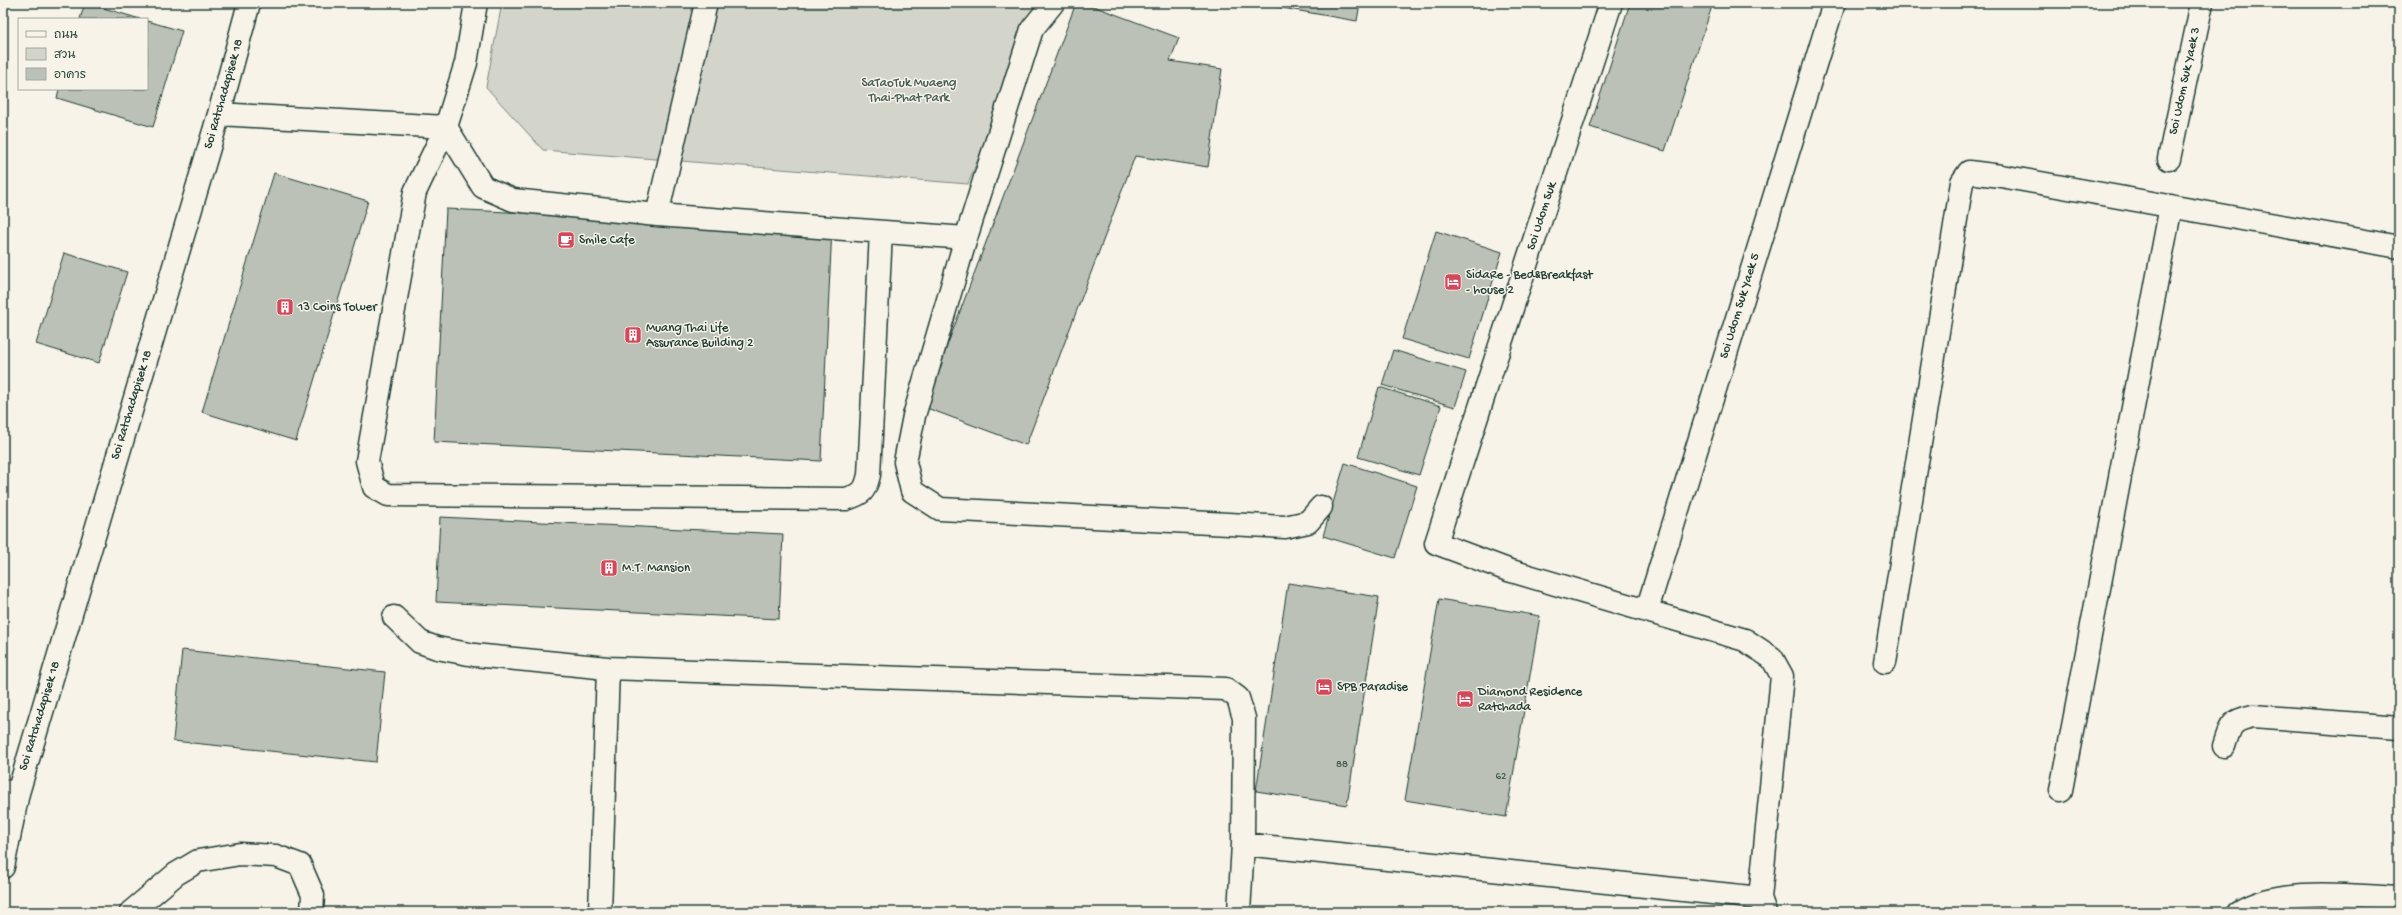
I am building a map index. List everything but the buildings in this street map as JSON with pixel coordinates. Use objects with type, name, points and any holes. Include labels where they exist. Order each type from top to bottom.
[{"type":"street","name":"Soi Ratchadapisek 18","points":[[3,867],[10,792],[219,114],[249,3]]},
{"type":"street","points":[[476,3],[466,63],[446,127],[415,192],[367,462],[374,486],[388,495],[838,499],[857,495],[866,488],[869,475],[881,232]]},
{"type":"street","points":[[657,215],[706,3]]},
{"type":"street","points":[[1053,3],[1032,29],[966,238],[914,416],[906,462],[912,491],[940,509],[1285,527],[1308,522],[1322,507]]},
{"type":"street","name":"Soi Udom Suk","points":[[1611,3],[1436,543],[1508,570],[1647,610]]},
{"type":"street","name":"Soi Udom Suk Yaek 5","points":[[1647,610],[1834,3]]},
{"type":"street","name":"Soi Udom Suk Yaek 3","points":[[2169,159],[2202,3]]},
{"type":"street","points":[[219,114],[446,127]]},
{"type":"street","points":[[446,127],[484,187],[513,200],[657,215],[966,238]]},
{"type":"street","points":[[1885,662],[1962,182],[1969,172],[1979,172],[2399,247]]},
{"type":"street","points":[[2061,790],[2171,206]]},
{"type":"street","points":[[1243,844],[1763,905],[1782,676],[1772,658],[1744,640],[1647,610]]},
{"type":"street","points":[[394,617],[420,642],[437,648],[474,655],[608,668],[1226,690],[1238,698],[1244,718],[1243,844],[1239,912]]},
{"type":"street","points":[[600,912],[608,668]]},
{"type":"street","points":[[2224,746],[2231,727],[2237,720],[2253,716],[2399,726]]},
{"type":"street","points":[[130,912],[176,874],[198,861],[240,854],[276,856],[300,865],[313,895],[312,912]]},
{"type":"street","points":[[2239,912],[2248,907],[2284,897],[2399,898]]},
{"type":"green space","name":"SaTaoTuk Muaeng Thai-Phat Park","points":[[502,3],[1041,3],[968,184],[543,150],[486,87]]},
{"type":"place","name":"Smile Cafe","points":[[566,240]]},
{"type":"place","name":"SidaRe - Bed&Breakfast - house 2","points":[[1453,282]]},
{"type":"place","name":"13 Coins Tower","points":[[285,307]]},
{"type":"place","name":"Muang Thai Life Assurance Building 2","points":[[633,335]]},
{"type":"place","name":"M.T. Mansion","points":[[609,568]]},
{"type":"place","name":"SPB Paradise","points":[[1324,687]]},
{"type":"place","name":"Diamond Residence Ratchada","points":[[1465,699]]}]
